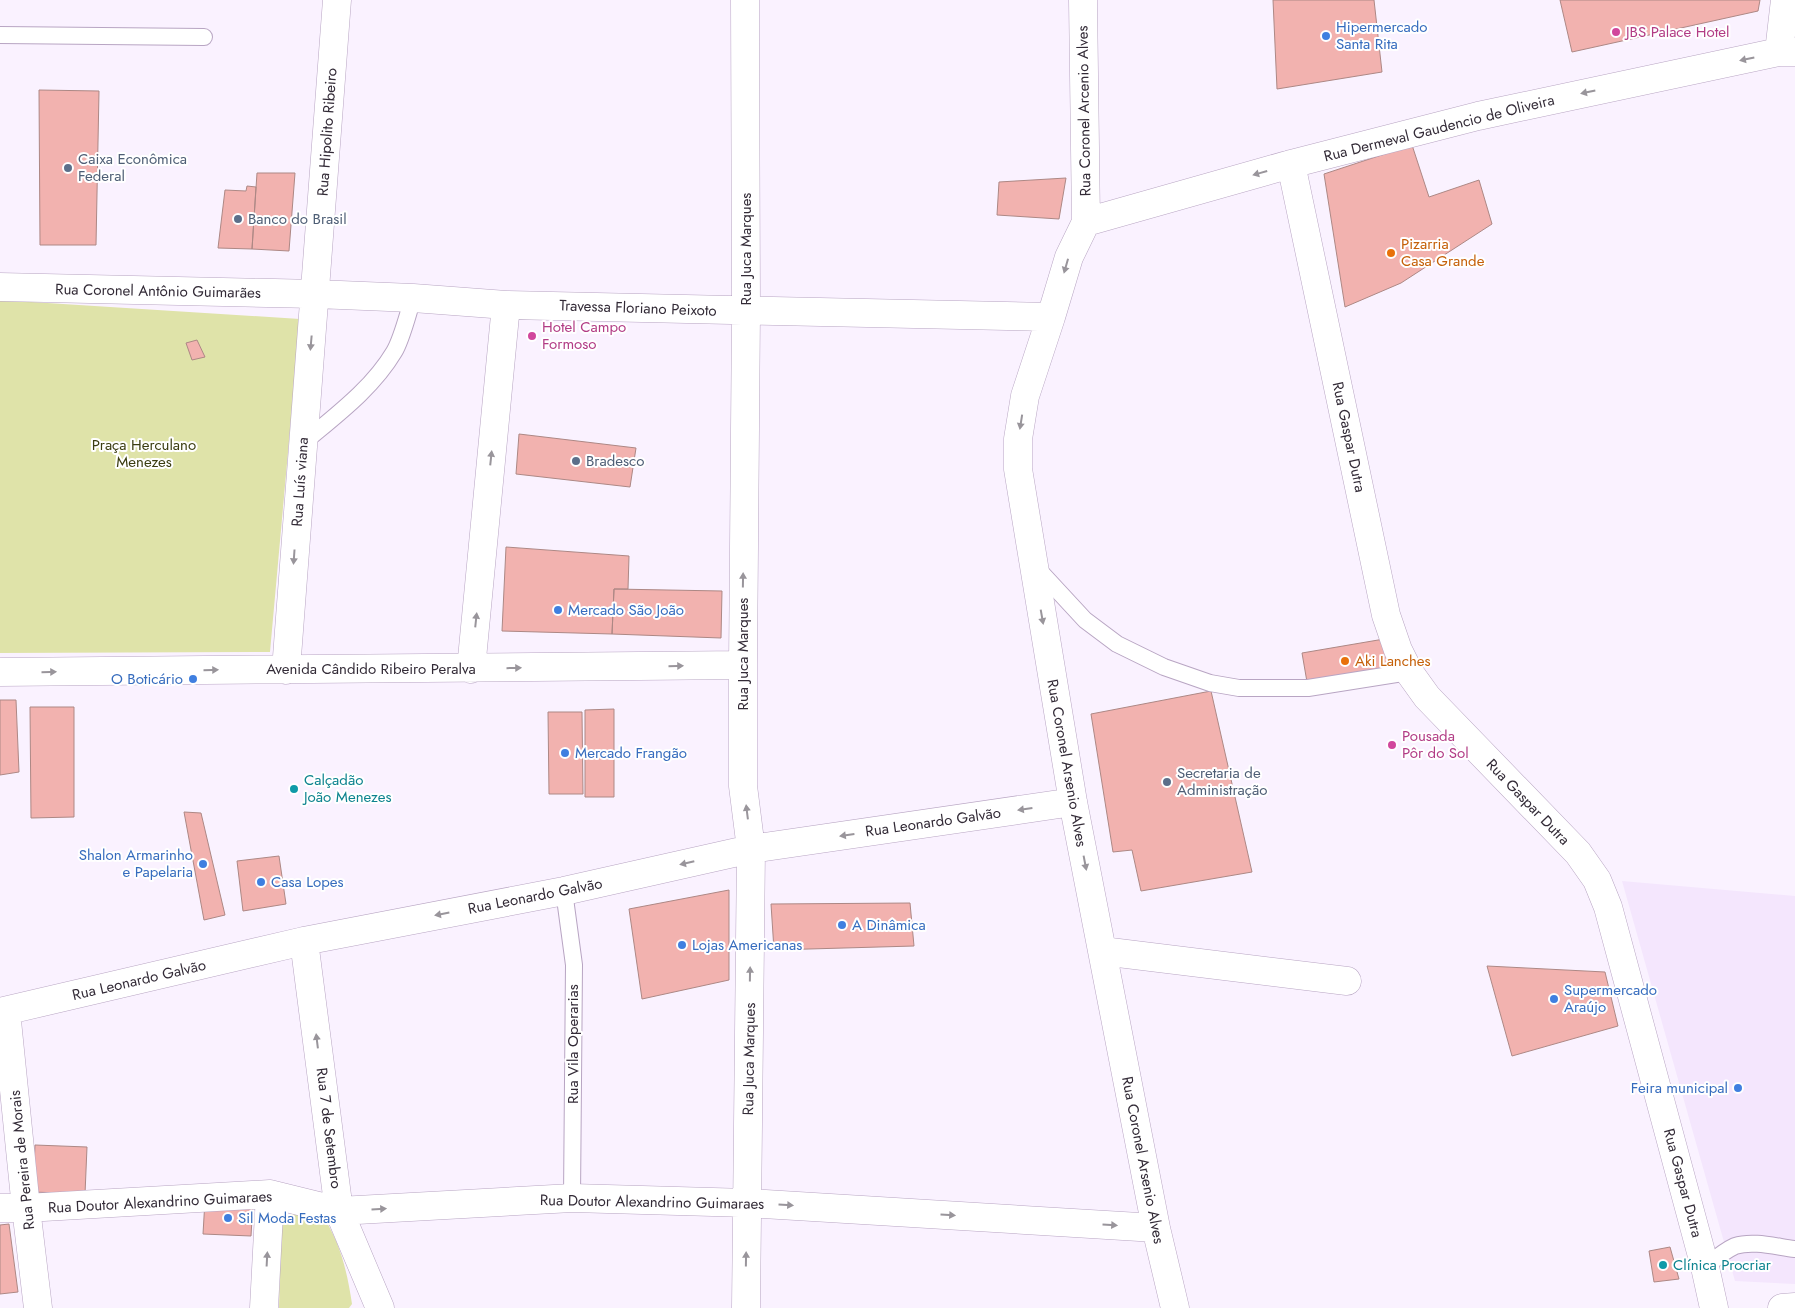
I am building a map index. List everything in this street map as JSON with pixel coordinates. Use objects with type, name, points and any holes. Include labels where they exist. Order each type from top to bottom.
[{"type":"street","name":"Rua Hipolito Ribeiro","points":[[316,294],[337,0]]},
{"type":"street","name":"Rua Juca Marques","points":[[745,0],[746,311],[743,665],[744,786],[751,849],[746,1308]]},
{"type":"street","name":"Rua Coronel Arcenio Alves","points":[[1083,0],[1086,222]]},
{"type":"street","points":[[1785,0],[1787,52]]},
{"type":"street","name":"Rua Dermeval Gaudencio de Oliveira","points":[[1086,222],[1291,164],[1478,116],[1787,52]]},
{"type":"street","name":"Rua Gaspar Dutra","points":[[1291,164],[1386,615],[1398,650],[1409,672],[1427,697],[1578,853],[1597,880],[1608,907],[1706,1267],[1714,1308]]},
{"type":"street","name":"Rua Coronel Arsenio Alves","points":[[1086,222],[1069,258],[1025,396],[1018,439],[1018,469],[1073,802],[1156,1228],[1176,1308]]},
{"type":"street","name":"Rua Coronel Antônio Guimarães","points":[[0,287],[316,294]]},
{"type":"street","name":"Travessa Floriano Peixoto","points":[[316,294],[413,298],[506,305],[1051,317]]},
{"type":"street","name":"Rua Luís viana","points":[[286,670],[316,294]]},
{"type":"street","points":[[471,669],[506,305]]},
{"type":"street","name":"Avenida Cândido Ribeiro Peralva","points":[[0,672],[743,665]]},
{"type":"street","name":"Rua Leonardo Galvão","points":[[3,1012],[304,941],[564,891],[751,849],[1073,802]]},
{"type":"street","name":"Rua 7 de Setembro","points":[[304,941],[339,1211],[380,1308]]},
{"type":"street","points":[[1102,950],[1347,980]]},
{"type":"street","name":"Rua Pereira de Morais","points":[[3,1012],[13,1208],[38,1308]]},
{"type":"street","points":[[264,1308],[270,1194]]},
{"type":"street","name":"Rua Doutor Alexandrino Guimaraes","points":[[13,1208],[270,1194],[339,1211],[572,1198],[748,1203],[1156,1228]]},
{"type":"street","points":[[1782,1308],[1795,1307]]},
{"type":"lane","points":[[0,35],[204,37]]},
{"type":"lane","points":[[303,443],[354,400],[374,379],[395,351],[413,298]]},
{"type":"lane","points":[[1032,562],[1085,620],[1117,644],[1164,667],[1210,682],[1239,688],[1308,688],[1409,672]]},
{"type":"lane","name":"Rua Vila Operarias","points":[[564,891],[574,966],[572,1198]]},
{"type":"lane","points":[[1706,1267],[1722,1254],[1737,1246],[1757,1244],[1795,1249]]},
{"type":"shaded area","name":"Feira municipal","points":[[1622,881],[1795,896],[1795,1284],[1735,1281]]},
{"type":"green space","name":"Praça Herculano Menezes","points":[[0,300],[300,319],[270,652],[0,653]]},
{"type":"green space","points":[[300,1212],[320,1212],[333,1234],[342,1256],[348,1280],[352,1304],[349,1308],[279,1308],[281,1225],[286,1216]]},
{"type":"building","name":"Hipermercado Santa Rita","points":[[1273,0],[1374,0],[1382,72],[1277,89]]},
{"type":"building","name":"JBS Palace Hotel","points":[[1560,0],[1760,0],[1758,11],[1572,52]]},
{"type":"building","name":"Caixa Econômica Federal","points":[[39,90],[99,91],[96,245],[40,245]]},
{"type":"building","name":"Pizarria Casa Grande","points":[[1412,145],[1429,197],[1479,180],[1492,224],[1401,283],[1345,307],[1324,174]]},
{"type":"building","points":[[257,173],[295,173],[289,251],[252,249]]},
{"type":"building","points":[[1066,178],[1059,219],[997,215],[999,182]]},
{"type":"building","name":"Banco do Brasil","points":[[247,186],[256,187],[252,249],[218,248],[225,190],[246,191]]},
{"type":"building","points":[[197,340],[205,357],[192,360],[186,343]]},
{"type":"building","name":"Bradesco","points":[[519,434],[636,448],[630,487],[516,474]]},
{"type":"building","name":"Mercado São João","points":[[506,547],[629,556],[628,589],[614,589],[612,634],[502,631]]},
{"type":"building","points":[[614,589],[722,591],[721,638],[612,634]]},
{"type":"building","name":"Aki Lanches","points":[[1384,639],[1389,669],[1307,682],[1302,653]]},
{"type":"building","name":"Secretaria de Administração","points":[[1211,691],[1252,872],[1141,891],[1132,850],[1113,852],[1091,714]]},
{"type":"building","points":[[0,700],[16,700],[19,772],[0,775]]},
{"type":"building","points":[[30,707],[74,707],[74,817],[31,818]]},
{"type":"building","points":[[614,709],[614,797],[585,797],[585,710]]},
{"type":"building","name":"Mercado Frangão","points":[[548,712],[582,712],[583,794],[549,794]]},
{"type":"building","name":"Shalon Armarinho e Papelaria","points":[[184,812],[201,813],[225,915],[204,920]]},
{"type":"building","name":"Casa Lopes","points":[[279,856],[286,904],[243,911],[237,861]]},
{"type":"building","name":"Lojas Americanas","points":[[729,890],[729,980],[642,999],[629,909]]},
{"type":"building","name":"A Dinâmica","points":[[910,903],[914,946],[774,950],[771,904]]},
{"type":"building","name":"Supermercado Araújo","points":[[1487,966],[1605,972],[1618,1026],[1512,1056]]},
{"type":"building","points":[[35,1145],[87,1147],[85,1194],[33,1192]]},
{"type":"building","name":"Sil Moda Festas","points":[[205,1200],[253,1202],[251,1236],[203,1234]]},
{"type":"building","points":[[9,1224],[18,1292],[0,1294],[0,1225]]},
{"type":"building","name":"Clínica Procriar","points":[[1670,1247],[1679,1279],[1654,1282],[1649,1251]]},
{"type":"place","name":"JBS Palace Hotel","points":[[1616,32]]},
{"type":"place","name":"Hipermercado Santa Rita","points":[[1326,36]]},
{"type":"place","name":"Caixa Econômica Federal","points":[[68,168]]},
{"type":"place","name":"Banco do Brasil","points":[[238,219]]},
{"type":"place","name":"Pizarria Casa Grande","points":[[1391,253]]},
{"type":"place","name":"Hotel Campo Formoso","points":[[532,336]]},
{"type":"place","name":"Bradesco","points":[[576,461]]},
{"type":"place","name":"Mercado São João","points":[[558,610]]},
{"type":"place","name":"Aki Lanches","points":[[1345,661]]},
{"type":"place","name":"O Boticário","points":[[193,679]]},
{"type":"place","name":"Pousada Pôr do Sol","points":[[1392,745]]},
{"type":"place","name":"Mercado Frangão","points":[[565,753]]},
{"type":"place","name":"Secretaria de Administração","points":[[1167,782]]},
{"type":"place","name":"Calçadão João Menezes","points":[[294,789]]},
{"type":"place","name":"Shalon Armarinho e Papelaria","points":[[203,864]]},
{"type":"place","name":"Casa Lopes","points":[[261,882]]},
{"type":"place","name":"A Dinâmica","points":[[842,925]]},
{"type":"place","name":"Lojas Americanas","points":[[682,945]]},
{"type":"place","name":"Supermercado Araújo","points":[[1554,999]]},
{"type":"place","name":"Feira municipal","points":[[1738,1088]]},
{"type":"place","name":"Sil Moda Festas","points":[[228,1218]]},
{"type":"place","name":"Clínica Procriar","points":[[1663,1265]]}]
